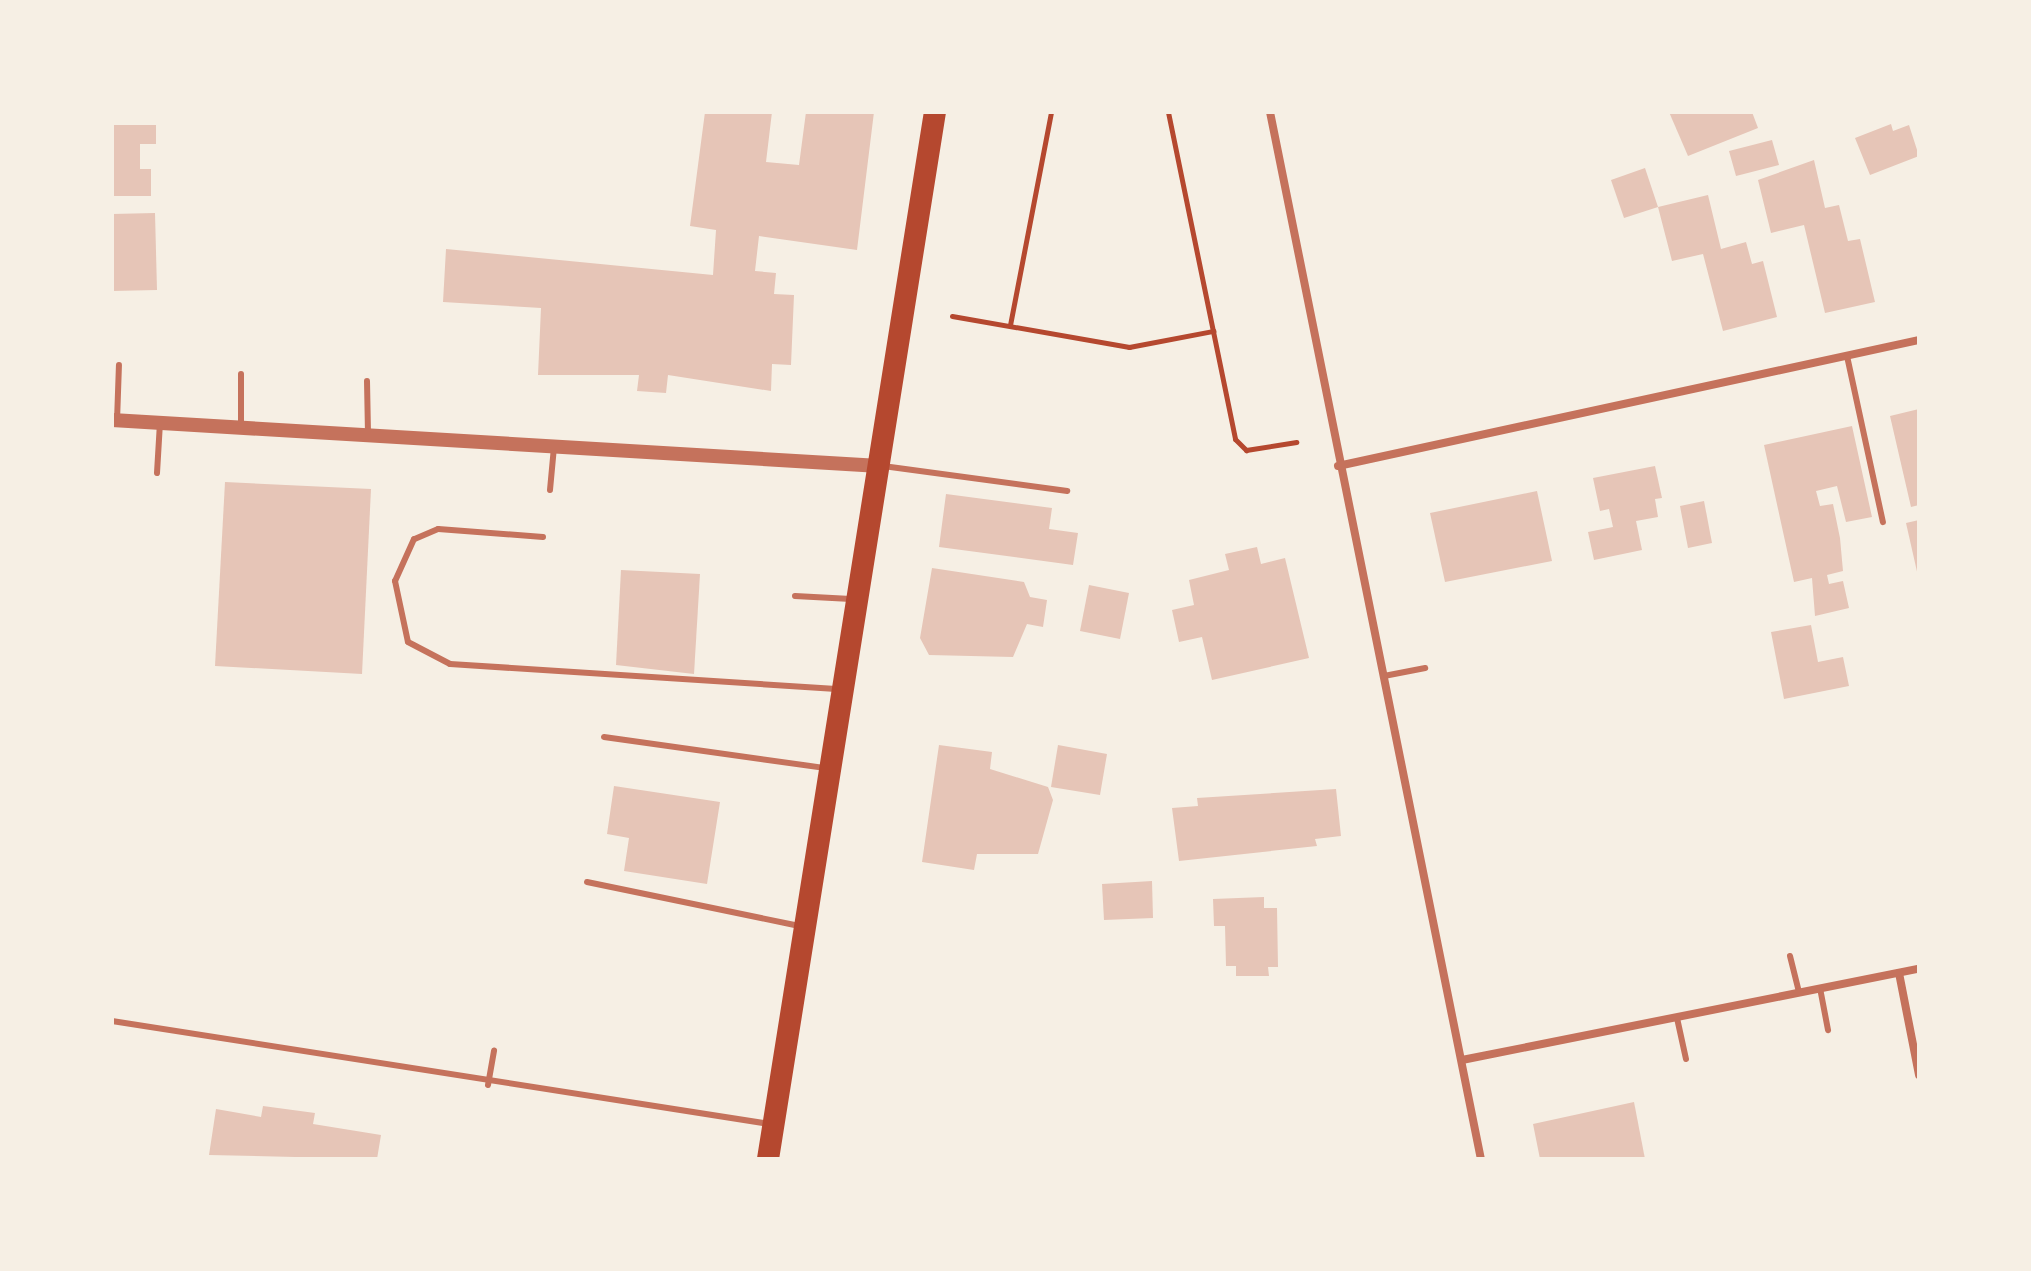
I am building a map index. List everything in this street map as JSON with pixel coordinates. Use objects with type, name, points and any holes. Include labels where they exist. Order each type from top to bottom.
[{"type":"highway","points":[[768,1159],[935,112]]},
{"type":"street","points":[[1270,112],[1338,466],[1384,676],[1481,1159]]},
{"type":"street","points":[[1338,466],[1919,340]]},
{"type":"street","points":[[114,420],[554,443],[880,466]]},
{"type":"street","points":[[1462,1060],[1919,969]]},
{"type":"street","points":[[1899,973],[1919,1075]]},
{"type":"lane","points":[[1847,356],[1883,522]]},
{"type":"lane","points":[[114,420],[119,365]]},
{"type":"lane","points":[[241,374],[241,425]]},
{"type":"lane","points":[[367,381],[368,433]]},
{"type":"lane","points":[[157,473],[160,422]]},
{"type":"lane","points":[[550,490],[554,443]]},
{"type":"lane","points":[[880,466],[1067,491]]},
{"type":"lane","points":[[543,537],[438,529],[414,539],[395,581],[408,642],[450,664],[844,689]]},
{"type":"lane","points":[[795,596],[858,600]]},
{"type":"lane","points":[[1384,676],[1425,668]]},
{"type":"lane","points":[[604,737],[831,769]]},
{"type":"lane","points":[[587,882],[805,928]]},
{"type":"lane","points":[[1790,956],[1799,993]]},
{"type":"lane","points":[[1820,988],[1828,1030]]},
{"type":"lane","points":[[1677,1018],[1686,1059]]},
{"type":"lane","points":[[112,1021],[488,1085],[774,1125]]},
{"type":"lane","points":[[488,1085],[494,1051]]},
{"type":"path","points":[[1010,325],[1051,112]]},
{"type":"path","points":[[1168,112],[1235,439],[1246,450],[1296,442]]},
{"type":"path","points":[[952,316],[1129,347],[1213,331]]},
{"type":"building","points":[[705,112],[772,112],[766,162],[799,165],[806,112],[874,112],[857,250],[759,236],[755,271],[776,273],[774,294],[794,295],[791,365],[772,364],[771,391],[668,375],[666,393],[637,391],[639,375],[538,375],[541,308],[443,302],[446,249],[713,275],[716,230],[690,226]]},
{"type":"building","points":[[1669,112],[1752,112],[1758,128],[1688,156]]},
{"type":"building","points":[[1891,124],[1893,131],[1909,125],[1919,156],[1870,175],[1855,138]]},
{"type":"building","points":[[112,125],[156,125],[156,144],[140,144],[140,169],[151,169],[151,196],[112,196]]},
{"type":"building","points":[[1772,140],[1779,165],[1736,176],[1729,151]]},
{"type":"building","points":[[1814,160],[1825,208],[1839,205],[1848,241],[1860,239],[1875,302],[1825,313],[1804,225],[1771,233],[1758,180]]},
{"type":"building","points":[[1645,168],[1658,207],[1624,218],[1611,180]]},
{"type":"building","points":[[1708,195],[1721,249],[1746,242],[1752,264],[1763,261],[1777,317],[1723,331],[1703,254],[1672,261],[1658,207]]},
{"type":"building","points":[[155,213],[157,290],[112,291],[112,214]]},
{"type":"building","points":[[1919,409],[1919,505],[1911,507],[1890,416]]},
{"type":"building","points":[[1852,426],[1872,517],[1846,522],[1837,486],[1816,491],[1820,506],[1833,504],[1843,571],[1827,575],[1829,584],[1843,581],[1849,608],[1815,616],[1812,578],[1794,582],[1764,445]]},
{"type":"building","points":[[1655,466],[1662,498],[1655,499],[1658,517],[1636,521],[1642,550],[1594,560],[1588,532],[1613,527],[1609,509],[1600,511],[1593,478]]},
{"type":"building","points":[[225,482],[371,489],[362,674],[215,666]]},
{"type":"building","points":[[1537,491],[1552,561],[1445,582],[1430,513]]},
{"type":"building","points":[[946,494],[1052,508],[1049,529],[1078,533],[1073,565],[939,547]]},
{"type":"building","points":[[1704,501],[1712,543],[1688,548],[1680,506]]},
{"type":"building","points":[[1919,520],[1919,576],[1918,576],[1906,523]]},
{"type":"building","points":[[1257,547],[1261,564],[1285,558],[1309,658],[1212,680],[1202,637],[1179,642],[1172,610],[1194,605],[1189,580],[1229,570],[1225,554]]},
{"type":"building","points":[[932,568],[1024,582],[1030,597],[1047,600],[1043,627],[1027,624],[1013,657],[929,655],[920,638]]},
{"type":"building","points":[[621,570],[700,574],[694,674],[616,665]]},
{"type":"building","points":[[1089,585],[1129,593],[1120,639],[1080,631]]},
{"type":"building","points":[[1811,625],[1818,662],[1843,657],[1849,686],[1784,699],[1771,632]]},
{"type":"building","points":[[939,745],[992,752],[990,769],[1048,787],[1053,800],[1038,854],[977,854],[974,870],[922,862]]},
{"type":"building","points":[[1058,745],[1107,754],[1100,795],[1051,787]]},
{"type":"building","points":[[614,786],[720,802],[707,884],[624,871],[629,838],[607,834]]},
{"type":"building","points":[[1336,789],[1341,836],[1315,839],[1317,846],[1179,861],[1172,808],[1198,806],[1197,798]]},
{"type":"building","points":[[1152,881],[1153,918],[1104,920],[1102,884]]},
{"type":"building","points":[[1264,897],[1264,908],[1277,908],[1278,967],[1268,967],[1269,976],[1236,976],[1236,966],[1226,966],[1225,926],[1214,926],[1213,899]]},
{"type":"building","points":[[1634,1102],[1645,1159],[1540,1159],[1533,1124]]},
{"type":"building","points":[[263,1106],[315,1113],[313,1124],[381,1135],[377,1159],[209,1155],[216,1109],[261,1117]]}]
